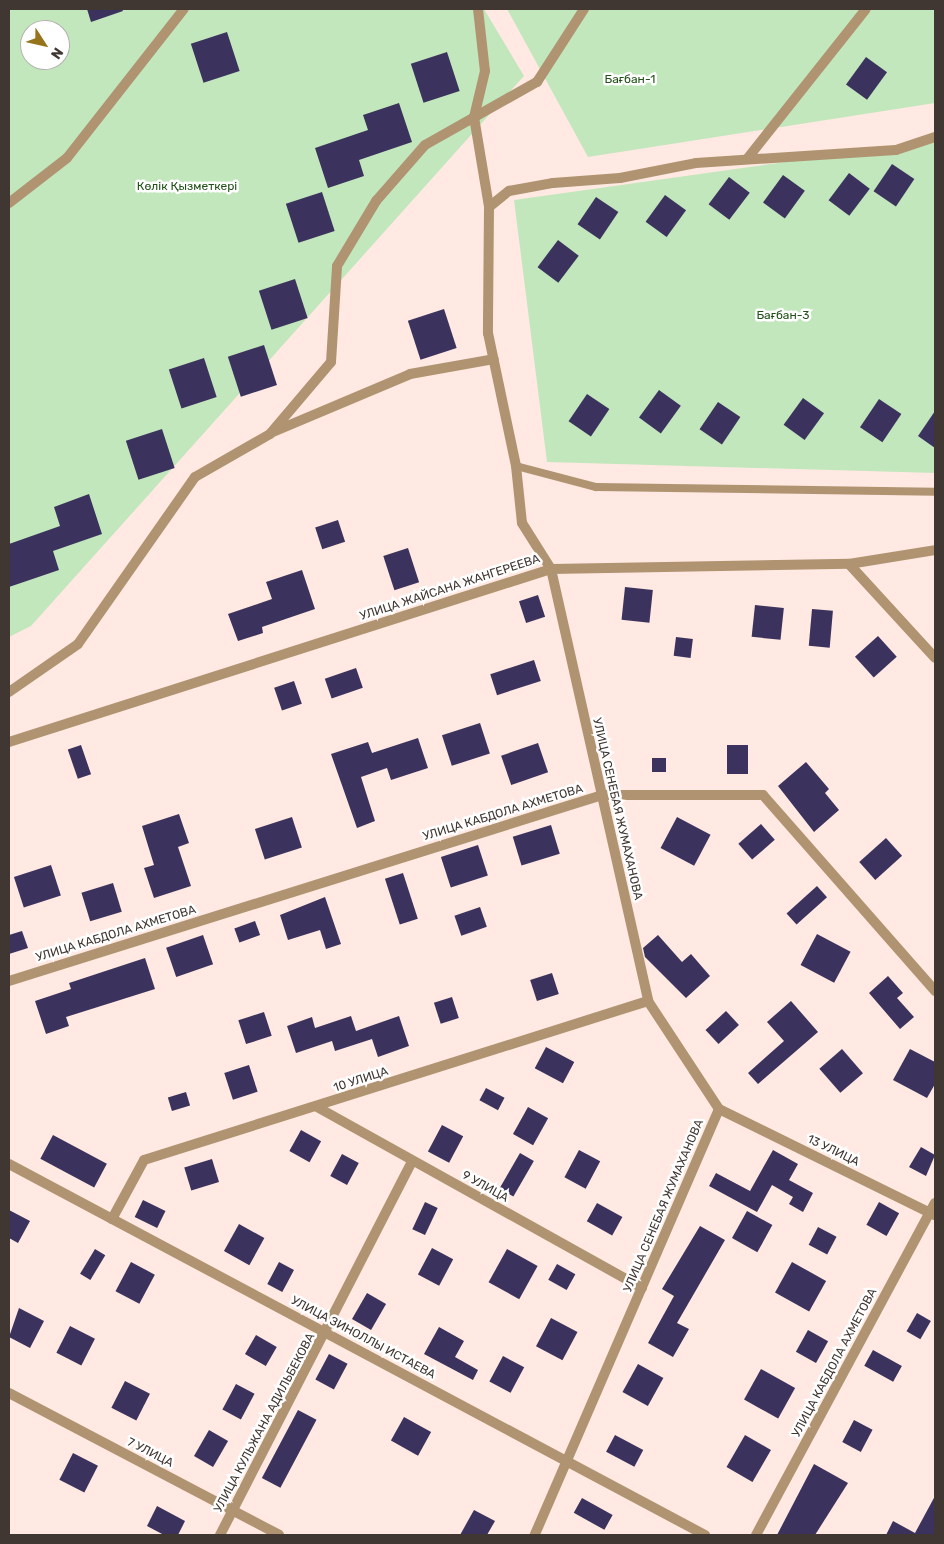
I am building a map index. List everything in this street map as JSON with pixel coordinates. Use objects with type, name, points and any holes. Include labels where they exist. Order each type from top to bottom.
[{"type":"street","points":[[9,203],[67,158],[184,9]]},
{"type":"street","points":[[474,117],[485,71],[478,9]]},
{"type":"street","points":[[270,434],[331,362],[337,266],[376,201],[425,145],[537,82],[584,9]]},
{"type":"street","points":[[747,159],[866,9]]},
{"type":"street","name":"УЛИЦА СЕНЕБАЯ ЖУМАХАНОВА","points":[[474,117],[489,207],[488,333],[516,466],[522,523],[551,569],[648,1001],[719,1109],[535,1535]]},
{"type":"street","points":[[489,207],[509,191],[747,159],[896,150],[935,137]]},
{"type":"street","points":[[9,692],[78,644],[195,477],[270,434],[410,374],[494,359]]},
{"type":"street","name":"УЛИЦА ЖАЙСАНА ЖАНГЕРЕЕВА","points":[[9,742],[551,569],[849,564],[935,550]]},
{"type":"street","points":[[849,564],[935,658]]},
{"type":"street","name":"УЛИЦА КАБДОЛА АХМЕТОВА","points":[[9,980],[602,795],[763,796],[935,991]]},
{"type":"street","name":"10 УЛИЦА","points":[[112,1219],[144,1160],[317,1107],[648,1001]]},
{"type":"street","name":"9 УЛИЦА","points":[[317,1107],[642,1288]]},
{"type":"street","name":"13 УЛИЦА","points":[[719,1109],[933,1214]]},
{"type":"street","name":"УЛИЦА КУЛЬЖАНА АДИЛЬБЕКОВА","points":[[220,1535],[327,1332],[412,1161]]},
{"type":"street","name":"УЛИЦА ЗИНОЛЛЫ ИСТАЕВА","points":[[9,1164],[705,1535]]},
{"type":"street","name":"УЛИЦА КАБДОЛА АХМЕТОВА","points":[[756,1535],[933,1214],[935,1203]]},
{"type":"street","name":"7 УЛИЦА","points":[[9,1393],[279,1535]]},
{"type":"lane","points":[[516,466],[596,487],[935,492]]},
{"type":"green space","name":"Көлік Қызметкері","points":[[9,9],[484,9],[524,76],[31,626],[9,637]]},
{"type":"green space","name":"Бағбан-1","points":[[507,9],[935,9],[935,103],[588,157]]},
{"type":"green space","name":"Бағбан-3","points":[[935,141],[935,473],[547,462],[514,200]]},
{"type":"building","points":[[87,9],[122,9],[123,11],[91,22]]},
{"type":"building","points":[[227,32],[240,71],[204,83],[191,44]]},
{"type":"building","points":[[447,52],[460,91],[424,103],[411,64]]},
{"type":"building","points":[[866,57],[887,72],[867,100],[846,85]]},
{"type":"building","points":[[399,103],[412,142],[359,160],[364,176],[328,188],[315,148],[368,130],[363,115]]},
{"type":"building","points":[[892,164],[914,179],[896,206],[874,191]]},
{"type":"building","points":[[849,173],[870,189],[849,216],[829,200]]},
{"type":"building","points":[[783,175],[805,191],[785,218],[763,203]]},
{"type":"building","points":[[729,177],[750,193],[729,220],[709,204]]},
{"type":"building","points":[[322,192],[335,231],[299,243],[286,204]]},
{"type":"building","points":[[665,195],[686,210],[667,237],[646,222]]},
{"type":"building","points":[[596,197],[618,212],[600,239],[578,224]]},
{"type":"building","points":[[558,240],[579,256],[558,283],[538,267]]},
{"type":"building","points":[[295,279],[308,318],[272,330],[259,291]]},
{"type":"building","points":[[444,309],[457,348],[421,360],[408,321]]},
{"type":"building","points":[[264,345],[277,385],[241,397],[228,357]]},
{"type":"building","points":[[204,358],[217,397],[181,408],[169,369]]},
{"type":"building","points":[[659,390],[681,406],[661,433],[639,418]]},
{"type":"building","points":[[587,394],[609,409],[591,436],[569,421]]},
{"type":"building","points":[[803,398],[824,413],[805,440],[784,425]]},
{"type":"building","points":[[879,399],[901,414],[882,442],[860,427]]},
{"type":"building","points":[[718,402],[740,417],[722,444],[700,429]]},
{"type":"building","points":[[935,411],[935,448],[918,436]]},
{"type":"building","points":[[162,429],[175,468],[139,480],[126,441]]},
{"type":"building","points":[[89,494],[102,534],[53,551],[59,570],[9,587],[9,544],[60,526],[54,507]]},
{"type":"building","points":[[338,520],[345,542],[322,549],[315,527]]},
{"type":"building","points":[[408,548],[419,582],[394,590],[383,556]]},
{"type":"building","points":[[302,570],[315,609],[262,627],[263,633],[238,641],[228,614],[272,599],[266,582]]},
{"type":"building","points":[[625,587],[653,590],[649,623],[622,620]]},
{"type":"building","points":[[538,595],[545,617],[526,623],[519,601]]},
{"type":"building","points":[[755,605],[784,608],[780,640],[752,637]]},
{"type":"building","points":[[812,609],[833,611],[830,648],[809,646]]},
{"type":"building","points":[[878,636],[897,657],[874,678],[855,657]]},
{"type":"building","points":[[676,637],[693,639],[691,658],[674,656]]},
{"type":"building","points":[[534,660],[541,681],[497,695],[490,674]]},
{"type":"building","points":[[356,668],[363,688],[332,699],[325,679]]},
{"type":"building","points":[[294,681],[302,704],[282,711],[274,688]]},
{"type":"building","points":[[480,723],[490,753],[452,766],[442,735]]},
{"type":"building","points":[[418,738],[428,768],[391,780],[387,768],[361,777],[375,821],[357,828],[331,754],[368,742],[372,753]]},
{"type":"building","points":[[538,743],[548,772],[511,785],[501,756]]},
{"type":"building","points":[[81,745],[91,774],[78,779],[68,750]]},
{"type":"building","points":[[727,745],[748,745],[748,774],[727,774]]},
{"type":"building","points":[[652,758],[666,758],[666,772],[652,772]]},
{"type":"building","points":[[806,762],[829,789],[825,793],[839,810],[814,832],[778,786]]},
{"type":"building","points":[[179,814],[189,843],[178,847],[191,886],[154,898],[144,868],[154,865],[142,826]]},
{"type":"building","points":[[292,817],[302,847],[265,859],[255,829]]},
{"type":"building","points":[[677,817],[711,835],[694,866],[661,848]]},
{"type":"building","points":[[761,824],[775,840],[752,860],[738,844]]},
{"type":"building","points":[[551,825],[560,854],[522,865],[513,837]]},
{"type":"building","points":[[886,838],[902,856],[875,880],[859,862]]},
{"type":"building","points":[[478,845],[488,875],[451,887],[441,857]]},
{"type":"building","points":[[51,865],[61,895],[24,907],[14,877]]},
{"type":"building","points":[[403,873],[418,919],[400,925],[385,879]]},
{"type":"building","points":[[113,883],[122,912],[90,921],[81,893]]},
{"type":"building","points":[[817,886],[827,897],[797,925],[787,913]]},
{"type":"building","points":[[325,897],[341,944],[326,949],[320,930],[288,940],[280,915]]},
{"type":"building","points":[[480,907],[487,927],[461,936],[454,916]]},
{"type":"building","points":[[255,921],[260,935],[239,943],[234,929]]},
{"type":"building","points":[[22,931],[28,948],[9,954],[9,935]]},
{"type":"building","points":[[817,934],[851,952],[834,983],[801,965]]},
{"type":"building","points":[[203,935],[213,964],[176,977],[166,948]]},
{"type":"building","points":[[658,935],[682,962],[691,954],[710,976],[686,998],[645,957],[643,948]]},
{"type":"building","points":[[145,958],[155,989],[66,1017],[69,1026],[46,1034],[35,1001],[71,989],[69,983]]},
{"type":"building","points":[[552,973],[559,994],[537,1001],[530,980]]},
{"type":"building","points":[[888,976],[903,993],[897,998],[914,1017],[900,1029],[869,993]]},
{"type":"building","points":[[452,997],[459,1018],[441,1024],[434,1003]]},
{"type":"building","points":[[791,1001],[818,1032],[758,1084],[748,1073],[784,1041],[767,1022]]},
{"type":"building","points":[[726,1011],[739,1025],[718,1044],[706,1030]]},
{"type":"building","points":[[264,1012],[272,1036],[246,1044],[238,1020]]},
{"type":"building","points":[[351,1016],[356,1031],[399,1016],[409,1046],[378,1057],[372,1039],[335,1051],[332,1041],[296,1053],[287,1026],[312,1017],[315,1028]]},
{"type":"building","points":[[546,1047],[574,1062],[563,1083],[535,1068]]},
{"type":"building","points":[[842,1049],[863,1073],[840,1093],[819,1069]]},
{"type":"building","points":[[910,1049],[935,1062],[935,1084],[927,1098],[893,1080]]},
{"type":"building","points":[[249,1065],[258,1092],[233,1100],[224,1073]]},
{"type":"building","points":[[486,1088],[505,1098],[498,1110],[479,1100]]},
{"type":"building","points":[[186,1092],[190,1105],[172,1111],[168,1098]]},
{"type":"building","points":[[528,1107],[548,1118],[533,1145],[513,1134]]},
{"type":"building","points":[[442,1125],[463,1136],[449,1163],[428,1151]]},
{"type":"building","points":[[301,1130],[321,1141],[309,1162],[289,1151]]},
{"type":"building","points":[[53,1135],[107,1164],[94,1187],[40,1159]]},
{"type":"building","points":[[921,1147],[935,1155],[926,1176],[909,1167]]},
{"type":"building","points":[[579,1150],[600,1161],[586,1189],[564,1177]]},
{"type":"building","points":[[773,1150],[798,1164],[789,1180],[813,1193],[803,1212],[789,1204],[793,1197],[772,1185],[757,1212],[709,1186],[716,1173],[750,1191]]},
{"type":"building","points":[[520,1153],[534,1161],[513,1197],[500,1189]]},
{"type":"building","points":[[342,1154],[359,1163],[347,1185],[330,1176]]},
{"type":"building","points":[[212,1159],[219,1182],[191,1190],[184,1167]]},
{"type":"building","points":[[143,1200],[165,1211],[157,1228],[135,1217]]},
{"type":"building","points":[[425,1202],[438,1208],[425,1235],[412,1229]]},
{"type":"building","points":[[879,1202],[899,1213],[887,1236],[866,1225]]},
{"type":"building","points":[[597,1203],[622,1217],[612,1235],[587,1221]]},
{"type":"building","points":[[9,1210],[30,1221],[18,1243],[9,1238]]},
{"type":"building","points":[[747,1211],[772,1225],[757,1252],[732,1238]]},
{"type":"building","points":[[239,1224],[264,1238],[249,1265],[224,1251]]},
{"type":"building","points":[[700,1226],[725,1240],[677,1323],[689,1329],[673,1357],[648,1343],[674,1296],[662,1289]]},
{"type":"building","points":[[818,1227],[837,1237],[827,1255],[809,1245]]},
{"type":"building","points":[[432,1248],[453,1259],[439,1286],[418,1274]]},
{"type":"building","points":[[95,1249],[105,1255],[90,1280],[80,1274]]},
{"type":"building","points":[[507,1249],[538,1266],[519,1299],[489,1282]]},
{"type":"building","points":[[131,1262],[155,1275],[139,1304],[116,1291]]},
{"type":"building","points":[[279,1262],[294,1270],[282,1292],[267,1284]]},
{"type":"building","points":[[792,1262],[826,1281],[809,1312],[775,1293]]},
{"type":"building","points":[[557,1264],[575,1274],[567,1290],[548,1280]]},
{"type":"building","points":[[367,1293],[386,1304],[371,1330],[352,1319]]},
{"type":"building","points":[[19,1308],[44,1321],[30,1348],[9,1337]]},
{"type":"building","points":[[917,1313],[931,1321],[920,1339],[906,1331]]},
{"type":"building","points":[[551,1318],[577,1332],[562,1360],[536,1346]]},
{"type":"building","points":[[70,1326],[95,1339],[81,1365],[56,1353]]},
{"type":"building","points":[[439,1327],[464,1341],[455,1357],[478,1370],[473,1380],[424,1354]]},
{"type":"building","points":[[808,1330],[828,1341],[816,1363],[796,1352]]},
{"type":"building","points":[[256,1335],[277,1347],[266,1366],[245,1354]]},
{"type":"building","points":[[873,1350],[902,1366],[893,1382],[864,1366]]},
{"type":"building","points":[[329,1354],[348,1364],[334,1389],[315,1380]]},
{"type":"building","points":[[503,1356],[524,1367],[511,1393],[489,1382]]},
{"type":"building","points":[[638,1364],[663,1378],[648,1406],[622,1392]]},
{"type":"building","points":[[761,1369],[795,1388],[778,1419],[744,1400]]},
{"type":"building","points":[[125,1381],[150,1394],[136,1420],[111,1408]]},
{"type":"building","points":[[236,1384],[255,1394],[241,1419],[222,1410]]},
{"type":"building","points":[[298,1410],[317,1420],[280,1488],[262,1478]]},
{"type":"building","points":[[404,1417],[431,1432],[418,1456],[391,1441]]},
{"type":"building","points":[[854,1420],[873,1430],[861,1452],[842,1442]]},
{"type":"building","points":[[209,1430],[228,1441],[213,1467],[194,1456]]},
{"type":"building","points":[[615,1435],[643,1450],[634,1467],[606,1452]]},
{"type":"building","points":[[745,1435],[771,1450],[752,1482],[726,1467]]},
{"type":"building","points":[[73,1453],[98,1466],[84,1492],[59,1480]]},
{"type":"building","points":[[814,1464],[848,1483],[815,1535],[777,1535]]},
{"type":"building","points":[[935,1496],[935,1535],[886,1535],[893,1521],[915,1533]]},
{"type":"building","points":[[582,1498],[613,1515],[604,1530],[574,1513]]},
{"type":"building","points":[[157,1506],[185,1521],[178,1535],[164,1535],[147,1526]]},
{"type":"building","points":[[474,1510],[495,1521],[487,1535],[460,1535]]}]
